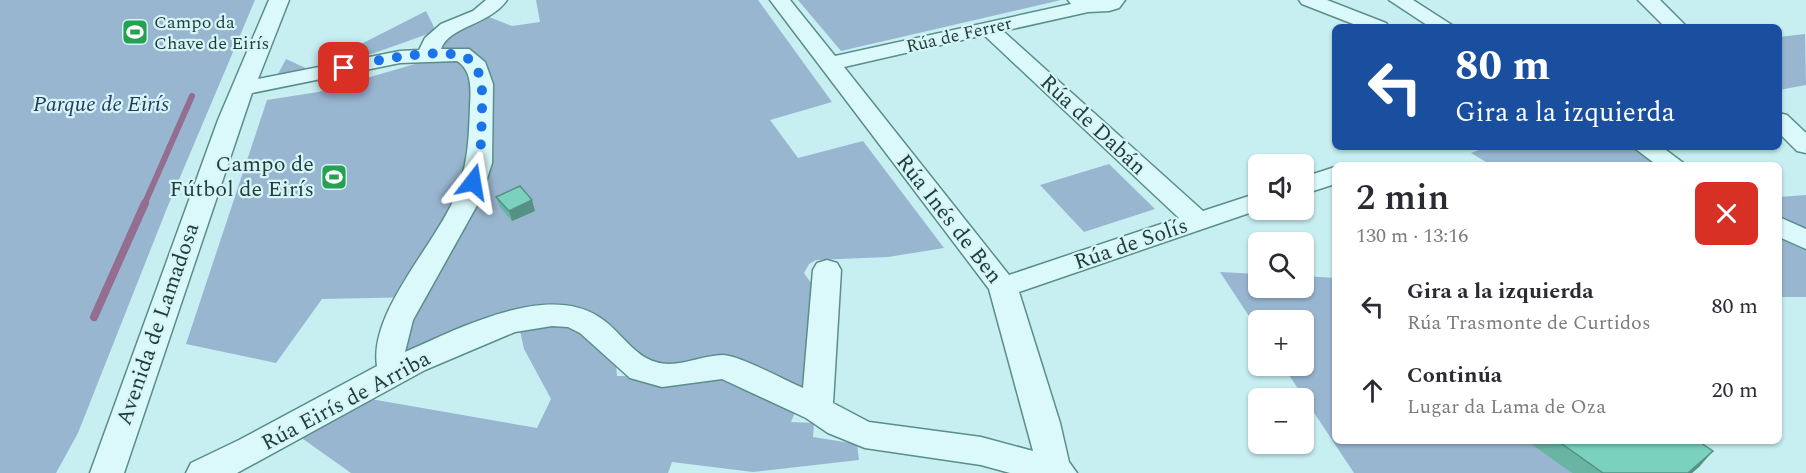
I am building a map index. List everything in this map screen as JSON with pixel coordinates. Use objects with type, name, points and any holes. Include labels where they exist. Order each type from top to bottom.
[{"type":"street","name":"Avenida de Lamadosa","points":[[106,464],[244,88],[279,0]]},
{"type":"street","points":[[428,54],[431,42],[440,32],[477,16],[497,0]]},
{"type":"street","name":"Rúa Inés de Ben","points":[[780,0],[1003,287],[1057,471]]},
{"type":"street","name":"Rúa de Ferrer","points":[[830,64],[988,28],[1083,3],[1105,7],[1115,0]]},
{"type":"street","points":[[1309,0],[1371,24]]},
{"type":"street","points":[[1399,0],[1440,24]]},
{"type":"street","points":[[1648,0],[1674,24]]},
{"type":"street","name":"Rúa de Dabán","points":[[988,28],[1198,221]]},
{"type":"street","points":[[244,88],[362,64],[428,54],[460,54],[474,62],[482,84],[480,163],[466,200],[399,320],[390,352],[393,371]]},
{"type":"street","points":[[1650,150],[1669,162]]},
{"type":"street","points":[[1314,182],[1332,176]]},
{"type":"street","name":"Rúa de Solís","points":[[1003,287],[1248,204]]},
{"type":"street","points":[[1782,228],[1806,240]]},
{"type":"street","points":[[817,409],[827,270]]},
{"type":"street","name":"Rúa Eirís de Arriba","points":[[203,473],[249,453],[393,371],[508,321],[528,316],[571,316],[586,323],[633,366],[651,374],[669,376],[725,367],[817,409],[840,424],[865,435],[981,451],[1057,471]]},
{"type":"green space","name":"Parque de Eirís","points":[[0,0],[255,0],[167,208],[78,433],[56,473],[0,473]]},
{"type":"green space","points":[[536,0],[758,0],[832,102],[770,120],[798,158],[863,141],[944,248],[888,257],[816,260],[809,264],[804,273],[818,293],[803,393],[649,364],[536,307],[509,311],[412,353],[401,346],[419,297],[322,299],[276,363],[186,344],[267,100],[318,92],[429,60],[456,27],[489,17],[512,26],[540,22]]},
{"type":"green space","points":[[798,0],[1061,0],[841,51]]},
{"type":"green space","points":[[426,11],[436,31],[339,64],[319,69],[278,74],[286,59],[310,70]]},
{"type":"green space","points":[[1805,34],[1806,85],[1782,89],[1782,37]]},
{"type":"green space","points":[[1479,150],[1639,150],[1659,162],[1486,162],[1471,153]]},
{"type":"green space","points":[[1109,164],[1155,209],[1084,232],[1040,185]]},
{"type":"green space","points":[[1806,195],[1806,236],[1782,223],[1782,197]]},
{"type":"green space","points":[[1782,234],[1806,246],[1806,297],[1782,297]]},
{"type":"green space","points":[[1220,272],[1248,273],[1248,298],[1314,298],[1314,277],[1332,278],[1332,440],[1314,413],[1314,388],[1298,388],[1290,376],[1314,376],[1314,310],[1248,310],[1248,315]]},
{"type":"green space","points":[[570,324],[616,365],[617,376],[723,377],[797,407],[791,422],[814,423],[813,437],[857,444],[859,460],[753,472],[672,462],[668,473],[351,473],[296,434],[359,397],[537,428],[551,399],[524,349],[519,326]]},
{"type":"green space","points":[[1335,444],[1538,444],[1572,473],[1354,473]]},
{"type":"building","points":[[520,186],[532,200],[509,211],[496,197]]},
{"type":"building","points":[[1562,444],[1702,444],[1713,451],[1688,473],[1603,473]]},
{"type":"waterway","points":[[144,205],[192,96]]},
{"type":"waterway","points":[[94,317],[145,203]]},
{"type":"place","name":"Campo da Chave de Eirís","points":[[135,32]]},
{"type":"place","name":"Campo de Fútbol de Eirís","points":[[334,177]]},
{"type":"route","points":[[344,68],[428,54],[460,54],[474,62],[482,84],[480,163],[473,182]]}]
